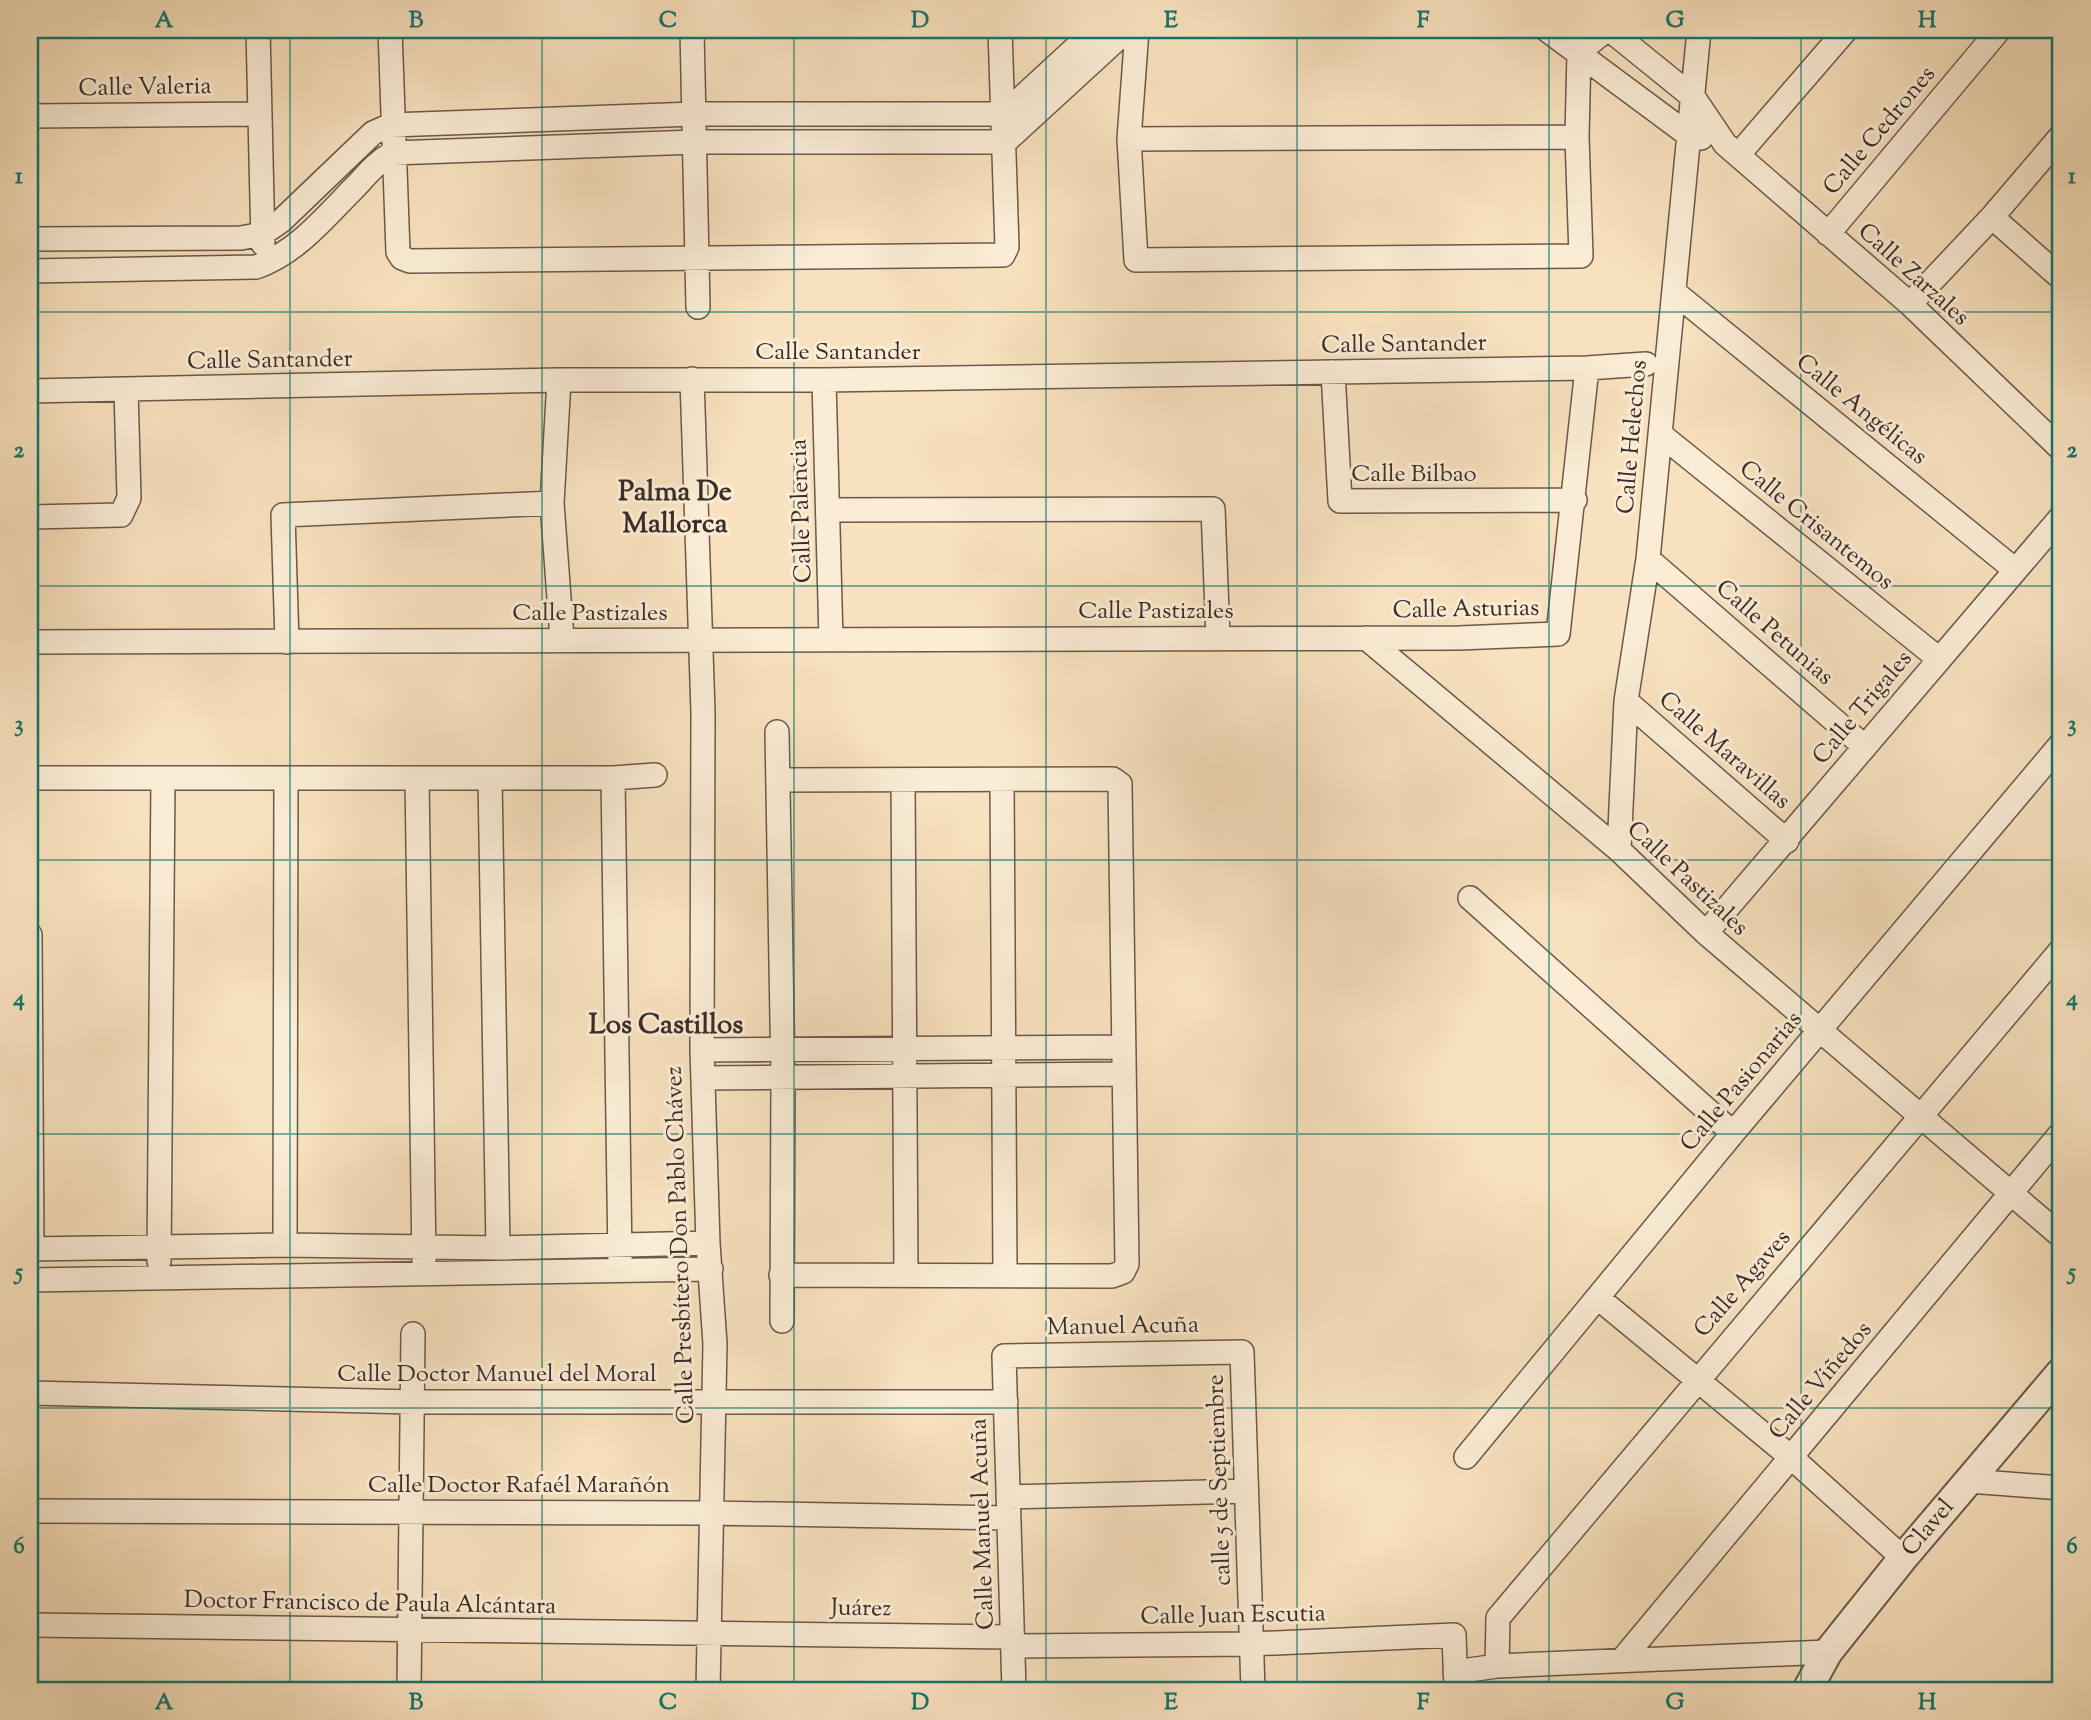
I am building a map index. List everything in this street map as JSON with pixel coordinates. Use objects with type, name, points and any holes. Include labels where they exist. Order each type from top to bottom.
[{"type":"street","points":[[258,30],[264,264]]},
{"type":"street","points":[[390,30],[391,125],[398,251],[402,258],[410,261],[1003,255],[1007,247],[1000,30]]},
{"type":"street","points":[[692,30],[698,307]]},
{"type":"street","points":[[30,239],[241,238],[262,233],[281,221],[373,133],[391,125],[694,114],[1003,114],[1095,30]]},
{"type":"street","points":[[30,271],[236,269],[264,264],[288,251],[323,220],[379,160],[393,153],[695,142],[1005,142],[1127,30]]},
{"type":"street","points":[[1137,30],[1129,139],[1136,260],[1581,256],[1577,137],[1579,52]]},
{"type":"street","points":[[1547,30],[1690,135]]},
{"type":"street","points":[[1579,52],[1608,30]]},
{"type":"street","name":"Calle Zarzales","points":[[1608,30],[1694,99],[1731,150],[1910,304],[2061,450]]},
{"type":"street","name":"Calle Helechos","points":[[1619,850],[1626,701],[1648,559],[1699,30]]},
{"type":"street","points":[[1731,150],[1846,30]]},
{"type":"street","name":"Calle Cedrones","points":[[1828,234],[1999,30]]},
{"type":"street","name":"Calle Valeria","points":[[30,116],[260,114]]},
{"type":"street","name":"Calle Zarzales","points":[[1690,135],[1731,150]]},
{"type":"street","points":[[1910,304],[1992,218],[2061,136]]},
{"type":"street","points":[[1129,139],[1577,137]]},
{"type":"street","points":[[1992,218],[2061,278]]},
{"type":"street","name":"Calle Angélicas","points":[[1674,292],[2014,569]]},
{"type":"street","name":"Calle Santander","points":[[30,391],[559,380],[824,380],[1646,365]]},
{"type":"street","points":[[1575,500],[1587,368]]},
{"type":"street","name":"Calle Bilbao","points":[[1333,372],[1340,501],[1575,500]]},
{"type":"street","name":"Calle Presbítero Don Pablo Chávez","points":[[692,379],[701,640],[702,1050],[708,1243],[715,1344],[708,1690]]},
{"type":"street","points":[[559,380],[552,503],[562,639]]},
{"type":"street","name":"Calle Palencia","points":[[824,380],[831,640]]},
{"type":"street","points":[[30,517],[121,515],[129,498],[126,390]]},
{"type":"street","name":"Calle Crisantemos","points":[[1660,434],[1939,659]]},
{"type":"street","name":"Calle Asturias","points":[[1366,638],[1558,634],[1575,500]]},
{"type":"street","points":[[287,642],[283,515],[552,503]]},
{"type":"street","points":[[829,510],[1213,509],[1218,637]]},
{"type":"street","name":"Calle Trigales","points":[[1706,933],[2061,517]]},
{"type":"street","name":"Calle Petunias","points":[[1648,559],[1865,747]]},
{"type":"street","name":"Calle Pastizales","points":[[30,642],[1366,638],[1619,850],[1706,933],[2061,1236]]},
{"type":"street","name":"Calle Maravillas","points":[[1626,701],[1787,841]]},
{"type":"street","points":[[777,732],[783,1078],[782,1321]]},
{"type":"street","name":"Calle Pasionarias","points":[[1466,1457],[1733,1133],[2061,744]]},
{"type":"street","points":[[30,778],[613,778],[655,775]]},
{"type":"street","points":[[159,1277],[163,778]]},
{"type":"street","points":[[285,1245],[286,778]]},
{"type":"street","points":[[417,778],[426,1247],[422,1272]]},
{"type":"street","points":[[490,778],[498,1248]]},
{"type":"street","points":[[613,778],[620,1271]]},
{"type":"street","points":[[778,780],[1113,779],[1120,784],[1127,1264],[1124,1272],[1112,1276],[781,1275]]},
{"type":"street","points":[[903,780],[906,1275]]},
{"type":"street","points":[[1002,780],[1005,1275]]},
{"type":"street","points":[[1470,898],[1733,1133]]},
{"type":"street","points":[[30,935],[31,1249],[285,1245],[498,1248],[708,1243]]},
{"type":"street","name":"Calle Agaves","points":[[1497,1666],[1497,1618],[1696,1379],[2061,950]]},
{"type":"street","points":[[702,1050],[905,1051],[1123,1047]]},
{"type":"street","points":[[703,1078],[1123,1074]]},
{"type":"street","name":"Calle Viñedos","points":[[1621,1661],[2061,1133]]},
{"type":"street","points":[[30,1280],[711,1269]]},
{"type":"street","points":[[1598,1298],[1792,1458],[1903,1558]]},
{"type":"street","points":[[410,1690],[413,1334]]},
{"type":"street","name":"Manuel Acuña","points":[[1004,1356],[1242,1352]]},
{"type":"street","name":"calle 5 de Septiembre","points":[[1242,1352],[1253,1690]]},
{"type":"street","name":"Calle Manuel Acuña","points":[[1004,1356],[1014,1690]]},
{"type":"street","name":"Clavel","points":[[1807,1690],[1828,1652],[1903,1558],[2061,1372]]},
{"type":"street","name":"Calle Doctor Manuel del Moral","points":[[30,1393],[413,1402],[1006,1402]]},
{"type":"street","points":[[1969,1481],[2061,1488]]},
{"type":"street","name":"Calle Doctor Rafaél Marañón","points":[[30,1511],[711,1513],[1008,1508],[1246,1491]]},
{"type":"street","name":"Doctor Francisco de Paula Alcántara","points":[[30,1625],[709,1634]]},
{"type":"street","name":"Juárez","points":[[709,1634],[1013,1642]]},
{"type":"street","name":"Calle Juan Escutia","points":[[1013,1642],[1251,1644],[1454,1635],[1456,1681]]},
{"type":"street","points":[[1456,1681],[1497,1666],[1828,1652]]},
{"type":"district","name":"Palma De Mallorca","points":[[675,509]]},
{"type":"district","name":"Los Castillos","points":[[666,1026]]}]
